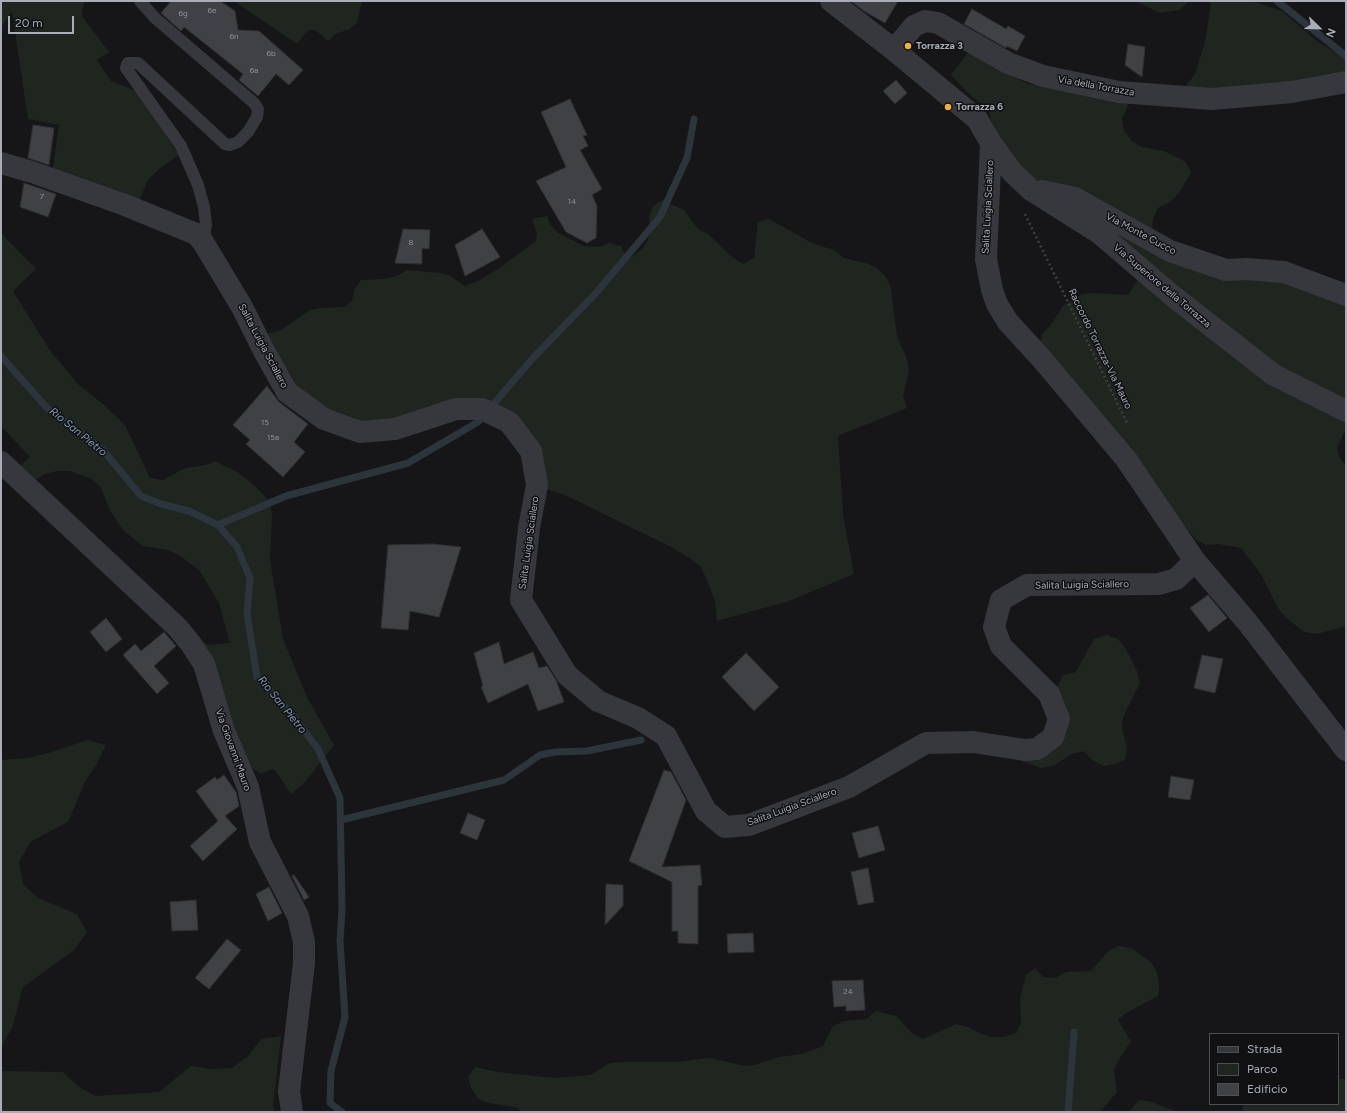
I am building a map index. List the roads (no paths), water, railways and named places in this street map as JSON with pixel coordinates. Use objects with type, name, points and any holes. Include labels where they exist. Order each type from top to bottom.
[{"type":"street","points":[[831,1],[894,50],[976,119],[991,144]]},
{"type":"street","name":"Via della Torrazza","points":[[894,50],[914,26],[925,21],[938,22],[1008,63],[1043,76],[1119,92],[1212,99],[1292,92],[1346,82]]},
{"type":"street","name":"Salita Luigia Sciallero","points":[[991,144],[986,259],[992,290],[997,304],[1008,322],[1041,358],[1126,459],[1195,561],[1248,623],[1346,750]]},
{"type":"street","name":"Via Superiore della Torrazza","points":[[991,144],[1012,172],[1026,199],[1099,233],[1174,297],[1274,375],[1346,411]]},
{"type":"street","name":"Salita Luigia Sciallero","points":[[1,163],[32,172],[125,205],[187,229],[196,234],[203,242],[242,307],[287,392],[324,419],[360,432],[395,429],[456,409],[482,409],[509,422],[531,451],[537,485],[529,528],[521,600],[567,675],[598,701],[638,718],[666,736],[706,811],[725,827],[748,825],[849,787],[926,743],[973,742],[1025,750],[1037,749],[1053,737],[1059,719],[1049,694],[1001,646],[994,627],[1001,600],[1028,585],[1159,584],[1176,579],[1195,561]]},
{"type":"street","name":"Via Monte Cucco","points":[[1026,199],[1075,198],[1170,251],[1226,270],[1247,269],[1284,272],[1346,295]]},
{"type":"street","name":"Via Giovanni Mauro","points":[[1,462],[177,627],[192,644],[204,664],[224,731],[248,787],[260,842],[298,916],[304,942],[304,963],[289,1091],[292,1112]]},
{"type":"lane","points":[[140,1],[155,18],[258,109],[257,117],[248,132],[238,142],[230,145],[225,144],[138,63],[128,63],[127,65],[126,68],[181,146],[190,166],[198,185],[204,207],[206,225],[203,242]]},
{"type":"waterway","points":[[1277,1],[1346,56]]},
{"type":"waterway","points":[[218,525],[286,496],[408,463],[478,422],[533,358],[596,293],[660,217],[687,158],[694,119]]},
{"type":"waterway","name":"Rio San Pietro","points":[[1,356],[47,408],[103,450],[141,496],[161,504],[189,511],[218,525],[237,547],[250,578],[247,613],[257,677],[294,717],[318,749],[340,798],[342,910],[340,941],[345,1017],[331,1071],[330,1103],[342,1112]]},
{"type":"waterway","points":[[341,820],[504,780],[540,755],[555,752],[587,751],[641,740]]},
{"type":"waterway","points":[[1068,1112],[1074,1032]]},
{"type":"place","name":"Torrazza 3","points":[[908,46]]},
{"type":"place","name":"Torrazza 6","points":[[948,107]]}]
